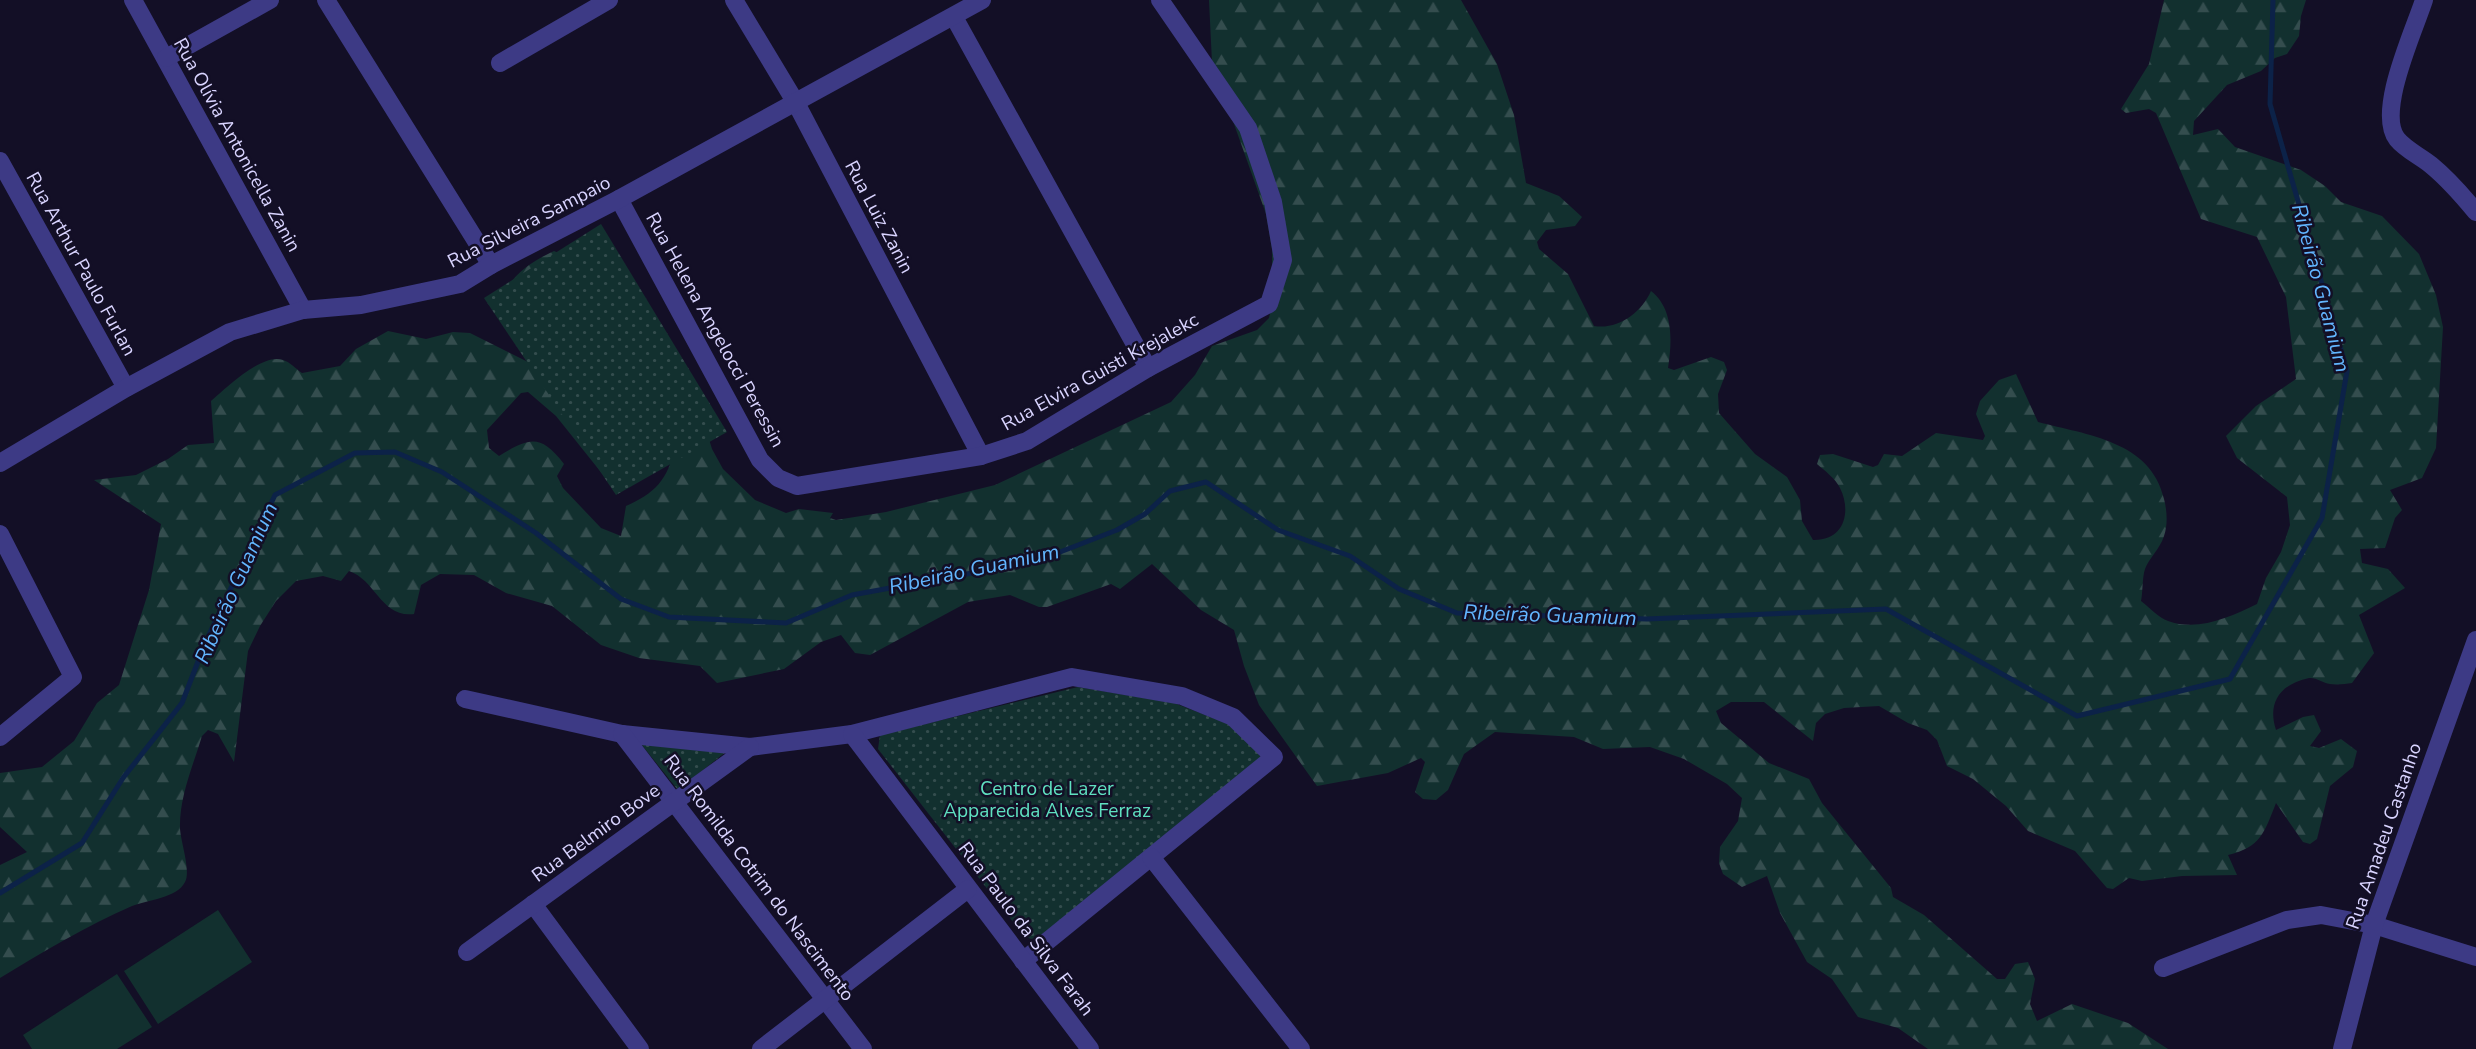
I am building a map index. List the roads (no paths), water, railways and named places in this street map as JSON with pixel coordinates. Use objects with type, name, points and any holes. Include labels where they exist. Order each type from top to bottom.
[{"type":"street","name":"Rua Olívia Antonicella Zanin","points":[[133,0],[303,310]]},
{"type":"street","points":[[166,58],[270,0]]},
{"type":"street","points":[[326,0],[491,265]]},
{"type":"street","points":[[500,64],[609,0]]},
{"type":"street","name":"Rua Luiz Zanin","points":[[734,0],[796,103],[981,456]]},
{"type":"street","name":"Rua Silveira Sampaio","points":[[0,463],[126,388],[230,332],[303,310],[360,305],[460,284],[982,0]]},
{"type":"street","name":"Rua Elvira Guisti Krejalekc","points":[[778,478],[797,486],[981,456],[1027,440],[1148,368],[1269,304],[1283,260],[1273,202],[1248,128],[1160,0]]},
{"type":"street","points":[[2424,0],[2391,98],[2390,118],[2395,136],[2400,142],[2447,178],[2476,212]]},
{"type":"street","points":[[954,17],[1148,368]]},
{"type":"street","name":"Rua Arthur Paulo Furlan","points":[[0,161],[126,388]]},
{"type":"street","name":"Rua Helena Angelocci Peressin","points":[[619,199],[760,460],[778,478]]},
{"type":"street","points":[[0,534],[73,677],[0,737]]},
{"type":"street","name":"Rua Amadeu Castanho","points":[[2342,1049],[2374,925],[2476,640]]},
{"type":"street","points":[[465,699],[622,734],[750,747],[852,734],[1072,677],[1182,696],[1233,717],[1274,757],[1023,961]]},
{"type":"street","name":"Rua Romilda Cotrim do Nascimento","points":[[622,734],[863,1049]]},
{"type":"street","name":"Rua Paulo da Silva Farah","points":[[852,734],[1023,961],[1081,1046]]},
{"type":"street","name":"Rua Belmiro Bove","points":[[467,952],[750,747]]},
{"type":"street","points":[[1151,857],[1301,1049]]},
{"type":"street","points":[[761,1049],[968,889]]},
{"type":"street","points":[[533,904],[640,1049]]},
{"type":"street","points":[[2163,968],[2287,920],[2321,915],[2374,925],[2476,957]]},
{"type":"waterway","name":"Ribeirão Guamium","points":[[0,893],[82,843],[123,778],[182,703],[206,641],[275,495],[355,453],[395,452],[442,472],[536,533],[621,599],[669,617],[786,623],[852,595],[994,569],[1060,552],[1117,530],[1145,514],[1170,491],[1206,482],[1278,530],[1350,556],[1399,589],[1457,613],[1647,619],[1886,609],[2077,716],[2230,679],[2322,518],[2347,371],[2270,104],[2273,0]]},
{"type":"park label","name":"Centro de Lazer Apparecida Alves Ferraz","points":[[1047,800]]}]
